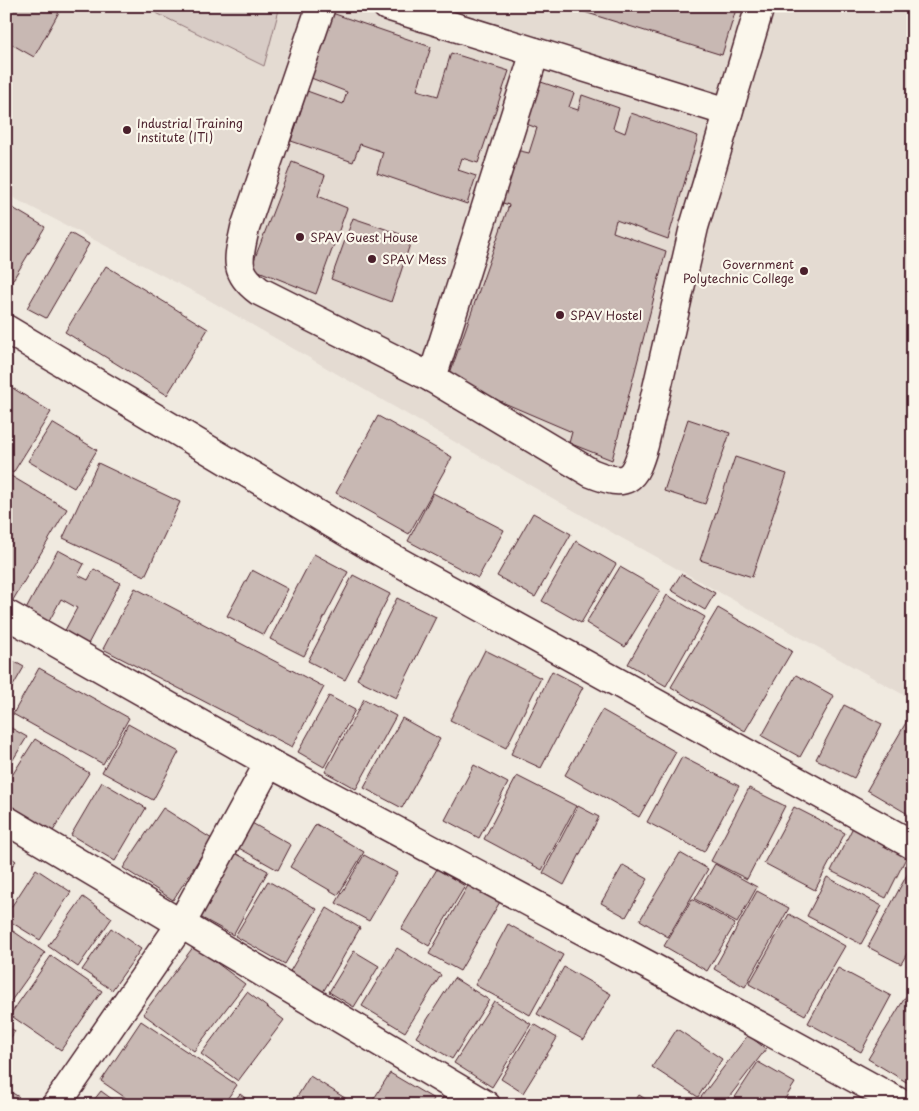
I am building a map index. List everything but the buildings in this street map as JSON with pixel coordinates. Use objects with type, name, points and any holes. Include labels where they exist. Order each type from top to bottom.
[{"type":"street","points":[[321,6],[245,228],[239,257],[241,271],[248,282],[259,291],[432,378],[591,472],[614,480],[626,479],[633,474],[638,465],[694,227],[760,6]]},
{"type":"street","points":[[387,6],[728,112]]},
{"type":"street","points":[[432,378],[535,52]]},
{"type":"street","points":[[6,329],[370,546],[913,845]]},
{"type":"street","points":[[6,614],[269,763],[674,979],[904,1105]]},
{"type":"street","points":[[56,1105],[181,924],[269,763]]},
{"type":"street","points":[[6,820],[486,1105]]},
{"type":"shaded area","points":[[6,6],[913,6],[913,700],[618,536],[202,296],[6,194]]},
{"type":"shaded area","points":[[142,6],[280,6],[264,66]]},
{"type":"place","name":"Industrial Training Institute (ITI)","points":[[127,130]]},
{"type":"place","name":"SPAV Guest House","points":[[300,237]]},
{"type":"place","name":"SPAV Mess","points":[[372,259]]},
{"type":"place","name":"Government Polytechnic College","points":[[804,271]]},
{"type":"place","name":"SPAV Hostel","points":[[560,315]]}]
